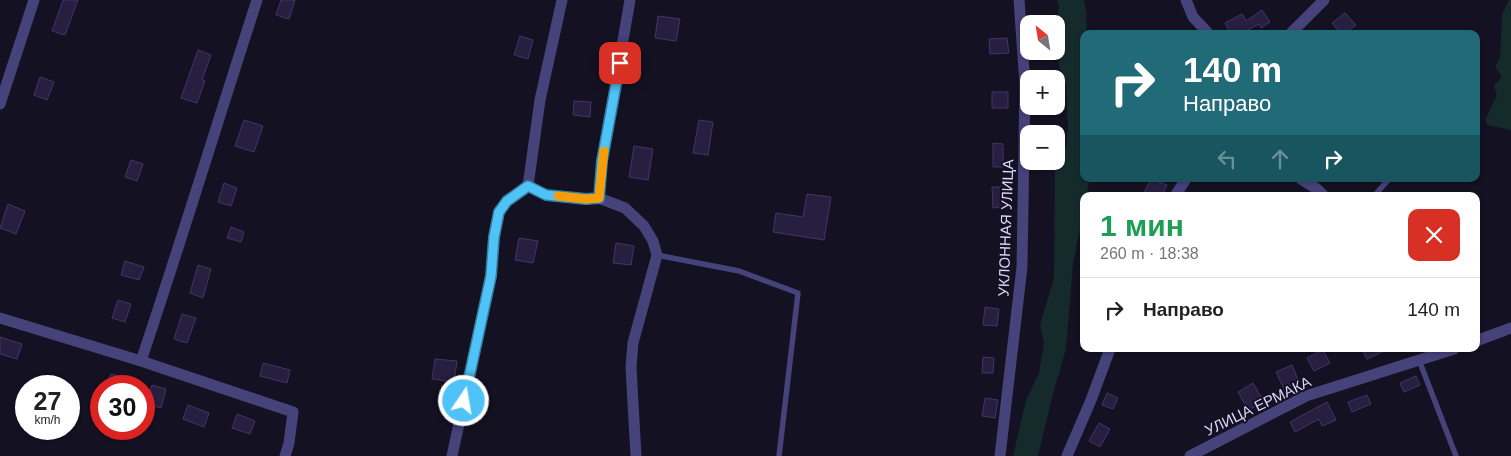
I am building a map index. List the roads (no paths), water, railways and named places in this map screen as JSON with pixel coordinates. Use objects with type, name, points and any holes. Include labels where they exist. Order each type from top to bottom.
[{"type":"street","points":[[0,104],[34,0]]},
{"type":"street","points":[[141,361],[177,255],[200,174],[257,0]]},
{"type":"street","points":[[452,456],[491,276],[494,237],[499,212],[507,201],[528,186],[540,100],[562,0]]},
{"type":"street","points":[[599,198],[602,161],[630,0]]},
{"type":"street","name":"УКЛОННАЯ УЛИЦА","points":[[1000,456],[1022,268],[1025,84],[1019,0]]},
{"type":"street","points":[[1186,0],[1193,17],[1205,30]]},
{"type":"street","points":[[1294,30],[1324,0]]},
{"type":"street","points":[[1306,182],[1320,192]]},
{"type":"street","points":[[528,186],[546,195],[586,199],[599,198],[625,208],[644,226],[654,241],[657,255],[633,343],[631,366],[636,456]]},
{"type":"street","points":[[0,318],[141,361],[293,412],[289,443],[285,456]]},
{"type":"street","points":[[1480,340],[1511,328]]},
{"type":"street","points":[[1067,456],[1109,352]]},
{"type":"street","name":"УЛИЦА ЕРМАКА","points":[[1190,456],[1306,396],[1419,359],[1431,353]]},
{"type":"lane","points":[[1378,192],[1386,182]]},
{"type":"lane","points":[[657,255],[739,271],[798,293],[779,456]]},
{"type":"lane","points":[[1419,359],[1456,456]]}]
